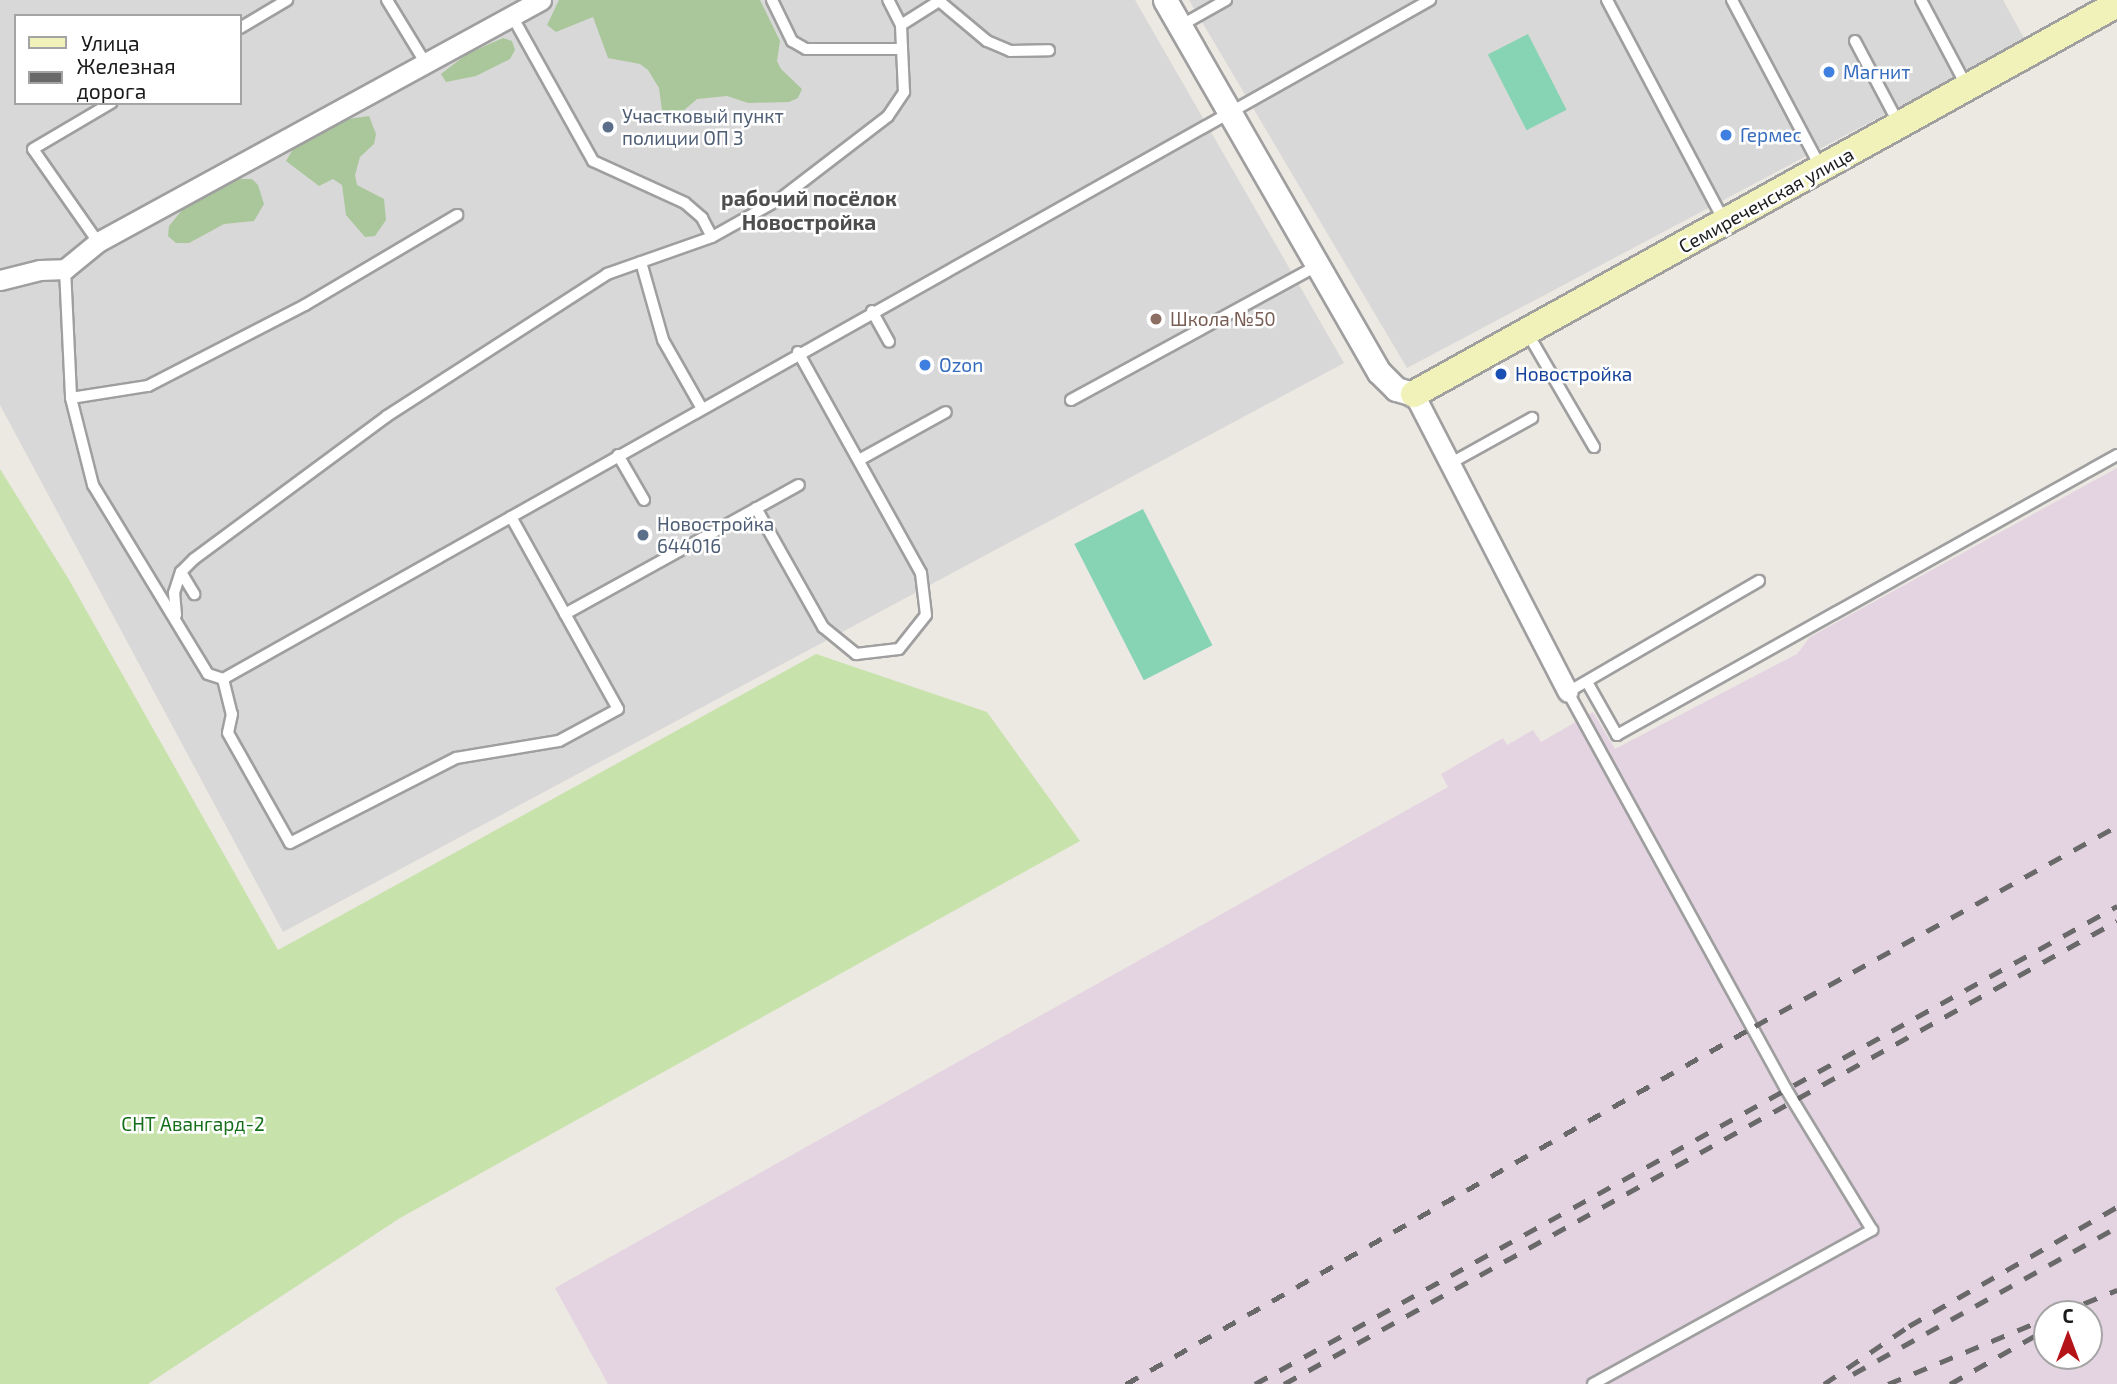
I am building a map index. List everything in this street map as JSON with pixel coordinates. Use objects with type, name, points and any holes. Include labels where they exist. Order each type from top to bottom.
[{"type":"main road","name":"Семиреченская улица","points":[[1413,394],[1527,334],[1967,88],[2114,11]]},
{"type":"street","points":[[0,280],[40,270],[65,269],[98,242],[541,0]]},
{"type":"street","points":[[1165,0],[1379,373],[1396,389],[1413,394],[1568,692]]},
{"type":"lane","points":[[242,26],[287,0]]},
{"type":"lane","points":[[387,0],[426,64]]},
{"type":"lane","points":[[772,0],[792,41],[806,49],[902,49]]},
{"type":"lane","points":[[177,619],[174,593],[181,572],[194,559],[398,408],[607,274],[712,237],[780,199],[888,116],[904,92],[901,25],[888,0]]},
{"type":"lane","points":[[901,25],[938,0],[987,41],[1010,51],[1048,50]]},
{"type":"lane","points":[[1180,26],[1226,0]]},
{"type":"lane","points":[[65,269],[74,428],[93,485],[177,619],[208,674],[223,679],[701,407],[1430,0]]},
{"type":"lane","points":[[1607,0],[1725,223]]},
{"type":"lane","points":[[1732,0],[1822,169]]},
{"type":"lane","points":[[1921,0],[1967,88]]},
{"type":"lane","points":[[512,16],[593,161],[685,203],[702,218],[712,237]]},
{"type":"lane","points":[[1855,41],[1900,126]]},
{"type":"lane","points":[[98,242],[33,149],[108,105]]},
{"type":"lane","points":[[71,398],[148,386],[305,305],[457,215]]},
{"type":"lane","points":[[641,262],[663,340],[701,407]]},
{"type":"lane","points":[[1071,400],[1317,266]]},
{"type":"lane","points":[[872,311],[889,342]]},
{"type":"lane","points":[[1527,334],[1594,447]]},
{"type":"lane","points":[[756,508],[823,627],[856,654],[899,649],[926,615],[921,573],[799,352]]},
{"type":"lane","points":[[859,460],[946,412]]},
{"type":"lane","points":[[1451,463],[1532,418]]},
{"type":"lane","points":[[618,455],[644,500]]},
{"type":"lane","points":[[1587,682],[1617,735],[2117,455]]},
{"type":"lane","points":[[565,614],[799,485]]},
{"type":"lane","points":[[223,679],[232,714],[228,733],[290,843],[456,758],[559,741],[618,709],[511,517]]},
{"type":"lane","points":[[181,572],[194,594]]},
{"type":"lane","points":[[1593,1384],[1872,1230],[1786,1089],[1568,692],[1759,581]]},
{"type":"shaded area","points":[[0,0],[1135,0],[1344,363],[283,932],[0,405]]},
{"type":"shaded area","points":[[1189,0],[2003,0],[2025,40],[1407,368]]},
{"type":"shaded area","points":[[2117,468],[2117,1384],[608,1384],[555,1288],[1448,787],[1441,774],[1503,738],[1507,745],[1533,730],[1541,742],[1593,712],[1615,749],[1797,654],[1810,637]]},
{"type":"green space","points":[[559,0],[760,0],[780,41],[777,61],[781,69],[802,89],[798,98],[789,102],[748,103],[727,96],[697,99],[682,112],[663,118],[659,88],[648,70],[640,64],[608,58],[593,17],[556,32],[547,25]]},
{"type":"green space","points":[[1528,34],[1567,110],[1526,130],[1488,54]]},
{"type":"green space","points":[[503,38],[512,41],[515,50],[510,59],[476,76],[446,82],[441,74],[467,54]]},
{"type":"green space","points":[[369,116],[376,134],[374,144],[360,157],[355,175],[357,185],[384,199],[386,220],[375,236],[365,237],[346,215],[342,185],[333,179],[319,186],[286,161],[296,144],[341,120]]},
{"type":"green space","points":[[233,179],[252,179],[258,185],[264,204],[254,221],[224,224],[189,243],[176,243],[168,236],[169,226],[188,203]]},
{"type":"green space","name":"СНТ Авангард-2","points":[[0,469],[68,578],[278,950],[816,654],[987,712],[1080,841],[400,1218],[148,1384],[0,1384]]},
{"type":"green space","points":[[1143,509],[1212,645],[1144,680],[1074,544]]},
{"type":"railway","points":[[1126,1384],[1755,1026],[2117,826]]},
{"type":"railway","points":[[1255,1384],[2117,906]]},
{"type":"railway","points":[[1284,1384],[2117,921]]},
{"type":"railway","points":[[1824,1384],[1909,1326],[2117,1207]]},
{"type":"railway","points":[[1853,1374],[2117,1227]]},
{"type":"railway","points":[[2092,1300],[2117,1290]]},
{"type":"railway","points":[[1888,1384],[2033,1324]]},
{"type":"railway","points":[[1950,1384],[2033,1337]]},
{"type":"place","name":"Магнит","points":[[1829,72]]},
{"type":"place","name":"Участковый пункт полиции ОП 3","points":[[608,127]]},
{"type":"place","name":"Гермес","points":[[1726,135]]},
{"type":"place","name":"Школа №50","points":[[1156,319]]},
{"type":"place","name":"Ozon","points":[[925,365]]},
{"type":"place","name":"Новостройка","points":[[1501,374]]},
{"type":"place","name":"Новостройка 644016","points":[[643,535]]},
{"type":"district","name":"рабочий посёлок Новостройка","points":[[809,210]]}]
